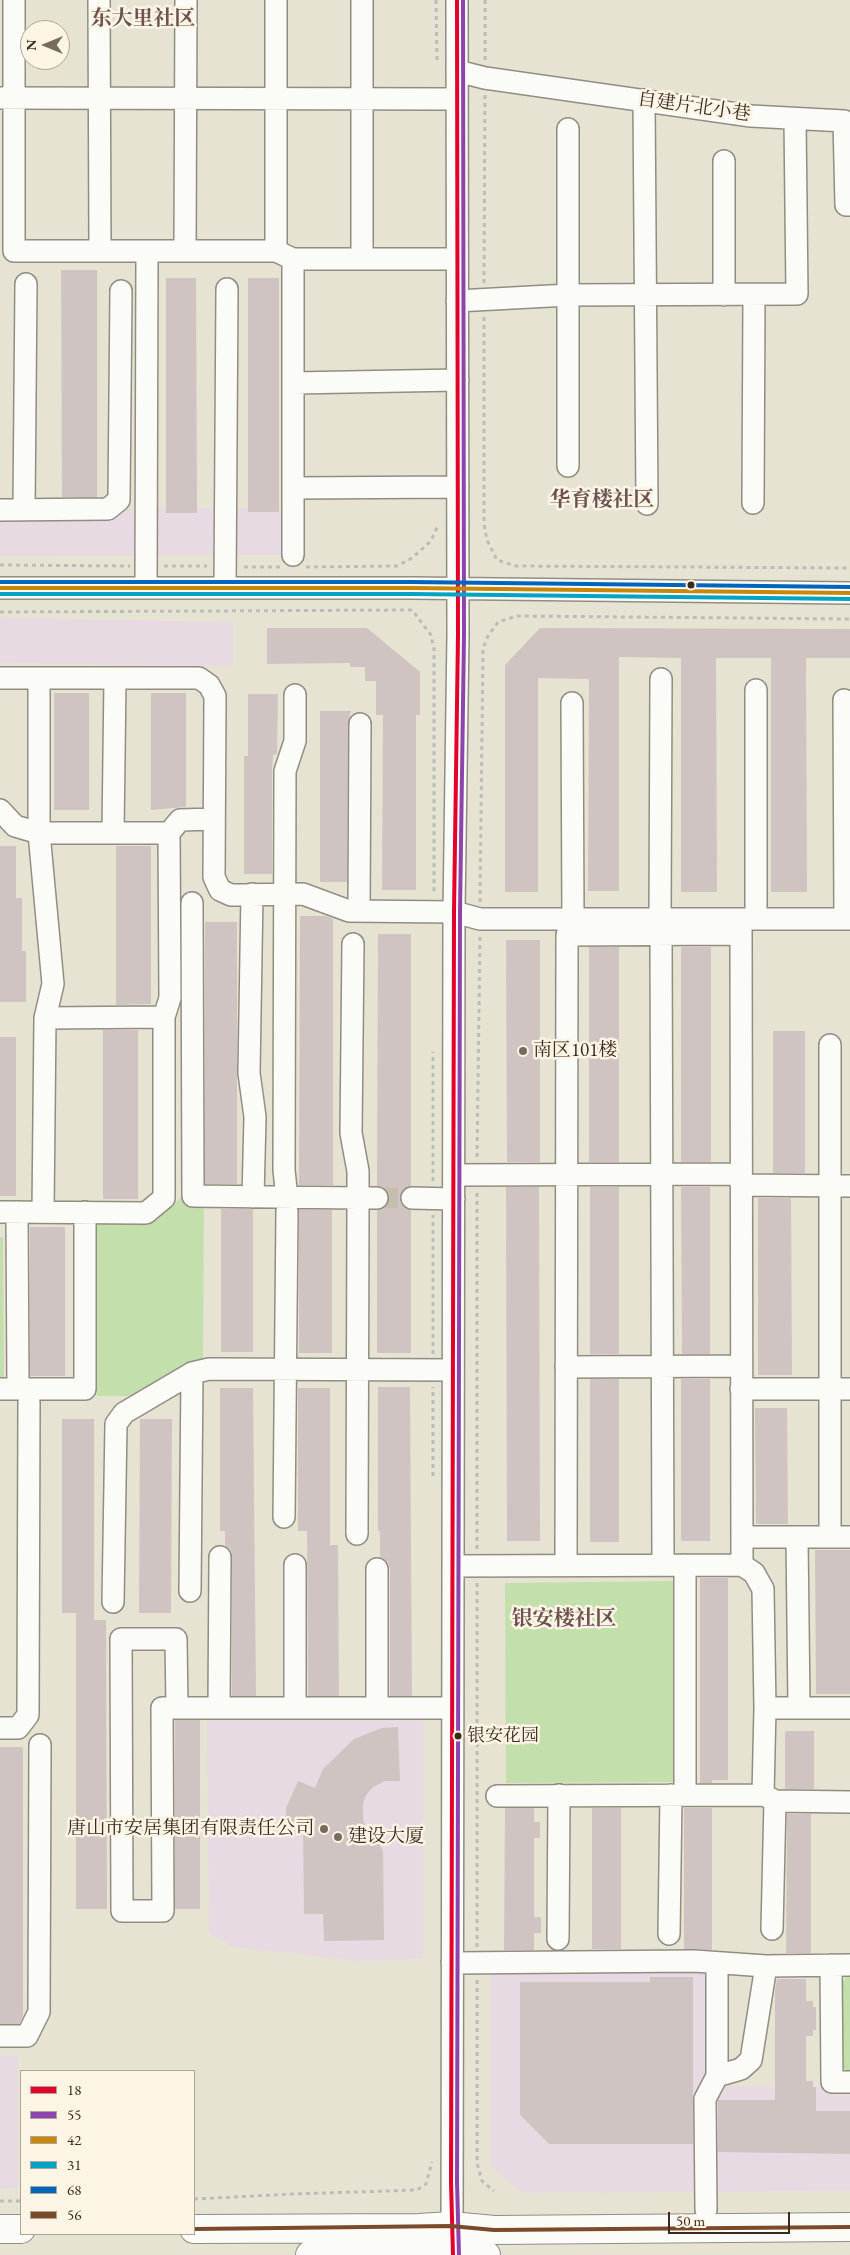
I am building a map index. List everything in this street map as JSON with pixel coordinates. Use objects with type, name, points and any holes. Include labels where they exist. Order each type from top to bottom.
[{"type":"main road","points":[[195,2229],[419,2228],[451,2226],[494,2230],[850,2227]]},
{"type":"main road","points":[[0,2229],[20,2229]]},
{"type":"main road","points":[[310,2255],[486,2255]]},
{"type":"street","points":[[14,0],[7,98],[7,251],[100,250],[362,259],[457,260]]},
{"type":"street","points":[[99,0],[100,250]]},
{"type":"street","points":[[185,252],[186,0]]},
{"type":"street","points":[[276,0],[276,98],[293,383],[293,556]]},
{"type":"street","points":[[362,0],[362,259]]},
{"type":"street","points":[[453,2254],[451,2226],[454,912],[458,590],[457,0]]},
{"type":"street","name":"自建片北小巷","points":[[457,71],[485,78],[751,116],[844,121],[846,205],[850,205]]},
{"type":"street","points":[[7,98],[457,99]]},
{"type":"street","points":[[644,100],[646,504]]},
{"type":"street","points":[[457,301],[568,295],[754,296],[797,294],[795,119]]},
{"type":"street","points":[[568,129],[568,466]]},
{"type":"street","points":[[724,161],[724,295]]},
{"type":"street","points":[[146,588],[147,251]]},
{"type":"street","points":[[24,509],[26,284]]},
{"type":"street","points":[[225,588],[227,289]]},
{"type":"street","points":[[0,510],[108,509],[119,500],[121,291]]},
{"type":"street","points":[[753,503],[754,296]]},
{"type":"street","points":[[293,383],[458,380]]},
{"type":"street","points":[[293,488],[458,488]]},
{"type":"street","points":[[0,588],[850,593]]},
{"type":"street","points":[[0,678],[199,678],[209,685],[215,696],[214,877],[220,890],[231,894],[303,894],[349,911],[454,912],[480,919],[573,919],[661,927]]},
{"type":"street","points":[[39,678],[39,833],[53,984],[45,1018],[44,1212]]},
{"type":"street","points":[[112,833],[115,678]]},
{"type":"street","points":[[661,679],[663,1565]]},
{"type":"street","points":[[742,1565],[741,1180],[746,924],[756,690]]},
{"type":"street","points":[[284,1517],[287,1204],[284,1170],[285,771],[296,741],[295,695]]},
{"type":"street","points":[[566,1565],[567,935],[661,927],[847,919],[844,700]]},
{"type":"street","points":[[572,703],[573,919]]},
{"type":"street","points":[[359,911],[360,724]]},
{"type":"street","points":[[0,810],[15,826],[39,833],[169,833]]},
{"type":"street","points":[[0,1728],[18,1728],[28,1715],[22,1396],[8,1212],[146,1213],[164,1198],[164,1017],[170,998],[169,833],[180,820],[214,819]]},
{"type":"street","points":[[252,894],[249,1073],[255,1117],[253,1198]]},
{"type":"street","points":[[192,903],[193,1196],[253,1198],[287,1204],[364,1202]]},
{"type":"street","points":[[352,944],[351,1133],[364,1202],[358,1371],[357,1534]]},
{"type":"street","points":[[45,1018],[164,1017]]},
{"type":"street","points":[[742,1536],[840,1537],[840,1186],[830,1045]]},
{"type":"street","points":[[454,1175],[662,1174],[840,1186]]},
{"type":"street","points":[[412,1198],[454,1198]]},
{"type":"street","points":[[0,1403],[22,1396],[85,1389],[86,1212]]},
{"type":"street","points":[[566,1367],[741,1366]]},
{"type":"street","points":[[113,1602],[116,1424],[124,1413],[192,1373],[210,1369],[453,1370]]},
{"type":"street","points":[[190,1591],[192,1373]]},
{"type":"street","points":[[741,1389],[840,1389]]},
{"type":"street","points":[[797,1536],[799,1708]]},
{"type":"street","points":[[219,1708],[220,1557]]},
{"type":"street","points":[[295,1565],[295,1708]]},
{"type":"street","points":[[669,1934],[678,1795],[685,1565]]},
{"type":"street","points":[[453,1566],[742,1565],[754,1573],[763,1589],[764,1708],[769,1798],[772,1929]]},
{"type":"street","points":[[377,1569],[377,1708]]},
{"type":"street","points":[[177,1708],[176,1639],[121,1639],[122,1911],[163,1911],[162,1708],[177,1708],[219,1708],[295,1708],[377,1708],[452,1708]]},
{"type":"street","points":[[764,1708],[850,1708]]},
{"type":"street","points":[[0,2036],[27,2036],[39,2012],[40,1745]]},
{"type":"street","points":[[558,1939],[559,1795]]},
{"type":"street","points":[[498,1796],[678,1795],[850,1802]]},
{"type":"street","points":[[452,1963],[840,1965],[832,2082],[850,2082]]},
{"type":"street","points":[[706,2210],[705,2098],[717,2076],[717,1963]]},
{"type":"street","points":[[717,2076],[741,2069],[751,2060],[766,1966]]},
{"type":"path","points":[[498,560],[516,566],[850,568]]},
{"type":"path","points":[[0,612],[412,610],[431,636]]},
{"type":"path","points":[[494,2191],[482,2181],[477,2163],[477,1175],[483,648],[488,636],[498,622],[517,616],[850,619]]},
{"type":"path","points":[[195,2200],[293,2194],[417,2190],[426,2184]]},
{"type":"path","points":[[0,2201],[20,2201]]},
{"type":"shaded area","points":[[284,508],[284,555],[0,556],[0,509]]},
{"type":"shaded area","points":[[0,618],[233,622],[233,666],[0,663]]},
{"type":"shaded area","name":"建设大厦","points":[[423,1719],[423,1959],[360,1961],[233,1947],[209,1933],[207,1720]]},
{"type":"shaded area","points":[[491,1970],[715,1970],[716,2086],[850,2087],[850,2191],[523,2193],[491,2167]]},
{"type":"shaded area","points":[[18,2055],[18,2188],[0,2189],[0,2056]]},
{"type":"green space","points":[[184,1195],[204,1195],[203,1360],[188,1362],[131,1396],[97,1396],[97,1223],[153,1223]]},
{"type":"green space","points":[[0,1237],[3,1237],[4,1378],[0,1378]]},
{"type":"green space","points":[[673,1581],[675,1782],[506,1783],[505,1583]]},
{"type":"green space","points":[[850,1974],[850,2073],[840,2065],[837,1987]]},
{"type":"building","points":[[61,270],[97,270],[97,497],[62,497]]},
{"type":"building","points":[[166,278],[196,278],[197,513],[166,513]]},
{"type":"building","points":[[248,278],[279,278],[279,512],[248,512]]},
{"type":"building","points":[[267,628],[367,628],[420,672],[420,715],[416,715],[416,890],[382,890],[383,715],[376,715],[376,681],[365,681],[365,667],[350,667],[350,663],[267,664]]},
{"type":"building","points":[[540,628],[850,629],[850,658],[806,658],[807,892],[771,892],[771,658],[716,658],[717,892],[681,892],[681,658],[619,657],[619,891],[588,891],[589,679],[538,678],[538,892],[505,892],[505,665]]},
{"type":"building","points":[[54,693],[89,693],[89,810],[54,810]]},
{"type":"building","points":[[151,693],[186,693],[186,807],[151,810]]},
{"type":"building","points":[[248,694],[278,694],[277,754],[273,755],[272,771],[272,874],[244,874],[244,756],[248,756]]},
{"type":"building","points":[[320,711],[351,711],[348,724],[347,882],[320,882]]},
{"type":"building","points":[[0,846],[16,846],[16,898],[22,898],[22,951],[26,951],[26,1002],[0,1002]]},
{"type":"building","points":[[116,846],[151,846],[151,1004],[116,1005]]},
{"type":"building","points":[[300,916],[326,916],[333,919],[333,1185],[299,1185]]},
{"type":"building","points":[[205,922],[237,922],[237,1184],[205,1184]]},
{"type":"building","points":[[378,934],[411,934],[411,1186],[402,1191],[400,1198],[401,1204],[411,1210],[411,1353],[377,1353],[377,1210],[384,1209],[389,1198],[388,1191],[377,1186]]},
{"type":"building","name":"南区101楼","points":[[506,940],[540,940],[540,1162],[507,1162]]},
{"type":"building","points":[[589,947],[619,947],[619,1162],[589,1162]]},
{"type":"building","points":[[681,947],[711,947],[711,1162],[681,1162]]},
{"type":"building","points":[[103,1030],[138,1030],[138,1199],[103,1199]]},
{"type":"building","points":[[773,1031],[805,1031],[805,1173],[773,1173]]},
{"type":"building","points":[[0,1037],[16,1037],[16,1196],[0,1196]]},
{"type":"building","points":[[506,1187],[539,1187],[540,1541],[507,1541]]},
{"type":"building","points":[[590,1187],[619,1187],[619,1354],[590,1354]]},
{"type":"building","points":[[681,1187],[710,1187],[710,1354],[682,1354]]},
{"type":"building","points":[[758,1198],[791,1198],[792,1375],[758,1375]]},
{"type":"building","points":[[221,1209],[253,1209],[253,1352],[221,1352]]},
{"type":"building","points":[[299,1210],[332,1210],[332,1353],[299,1353]]},
{"type":"building","points":[[30,1227],[65,1227],[65,1376],[30,1376]]},
{"type":"building","points":[[590,1379],[619,1379],[619,1542],[590,1542]]},
{"type":"building","points":[[681,1379],[710,1379],[710,1541],[681,1541]]},
{"type":"building","points":[[378,1387],[410,1387],[412,1696],[390,1696],[390,1569],[388,1562],[380,1557],[380,1531],[378,1531]]},
{"type":"building","points":[[220,1388],[253,1388],[256,1696],[232,1696],[232,1557],[231,1550],[225,1546],[225,1531],[220,1531]]},
{"type":"building","points":[[298,1388],[330,1388],[330,1545],[338,1545],[339,1696],[308,1696],[307,1531],[298,1531]]},
{"type":"building","points":[[755,1408],[787,1408],[788,1524],[756,1524]]},
{"type":"building","points":[[62,1419],[94,1419],[94,1620],[106,1620],[107,1909],[76,1909],[76,1613],[62,1613]]},
{"type":"building","points":[[140,1419],[172,1419],[171,1613],[139,1613]]},
{"type":"building","points":[[815,1550],[850,1550],[850,1694],[816,1694]]},
{"type":"building","points":[[700,1578],[728,1578],[728,1780],[712,1780],[712,1783],[700,1783]]},
{"type":"building","points":[[175,1720],[200,1720],[200,1909],[175,1909]]},
{"type":"building","name":"建设大厦","points":[[398,1727],[400,1781],[385,1781],[373,1787],[366,1795],[363,1804],[363,1819],[367,1831],[379,1843],[383,1852],[384,1940],[324,1941],[323,1914],[304,1914],[303,1823],[286,1823],[286,1808],[298,1781],[315,1788],[323,1769],[354,1739],[382,1728]]},
{"type":"building","points":[[785,1731],[814,1731],[814,1789],[785,1789]]},
{"type":"building","points":[[0,1747],[23,1747],[23,2016],[19,2024],[0,2024]]},
{"type":"building","points":[[505,1808],[534,1808],[534,1822],[540,1822],[540,1838],[534,1838],[534,1917],[541,1917],[541,1933],[534,1933],[534,1950],[504,1950]]},
{"type":"building","points":[[592,1808],[621,1808],[621,1949],[592,1949]]},
{"type":"building","points":[[684,1808],[712,1808],[712,1950],[684,1949]]},
{"type":"building","points":[[787,1814],[811,1814],[811,1953],[786,1953]]},
{"type":"building","points":[[650,1977],[693,1977],[693,2144],[549,2144],[520,2115],[520,1982],[650,1982]]},
{"type":"building","points":[[777,1979],[806,1979],[806,2001],[813,2001],[813,2007],[816,2007],[816,2030],[813,2030],[813,2036],[806,2036],[806,2081],[813,2081],[813,2087],[816,2087],[816,2111],[850,2111],[850,2154],[718,2152],[718,2100],[775,2100],[775,1991]]},
{"type":"tunnel","points":[[377,1198],[412,1198]]},
{"type":"transit line","name":"18","points":[[453,2255],[451,2182],[454,912],[458,635],[457,0]]},
{"type":"transit line","name":"55","points":[[459,2255],[457,2182],[460,912],[464,635],[463,0]]},
{"type":"transit line","name":"68","points":[[0,582],[411,582],[850,587]]},
{"type":"transit line","name":"42","points":[[0,588],[411,588],[850,593]]},
{"type":"transit line","name":"31","points":[[0,594],[411,594],[850,599]]},
{"type":"transit line","name":"56","points":[[195,2229],[451,2226],[494,2230],[850,2227]]},
{"type":"place","name":"南区101楼","points":[[523,1051]]},
{"type":"place","name":"银安花园","points":[[458,1736]]},
{"type":"place","name":"唐山市安居集团有限责任公司","points":[[324,1829]]},
{"type":"place","name":"建设大厦","points":[[338,1837]]},
{"type":"district","name":"东大里社区","points":[[143,19]]},
{"type":"district","name":"华育楼社区","points":[[602,500]]},
{"type":"district","name":"银安楼社区","points":[[564,1619]]}]
